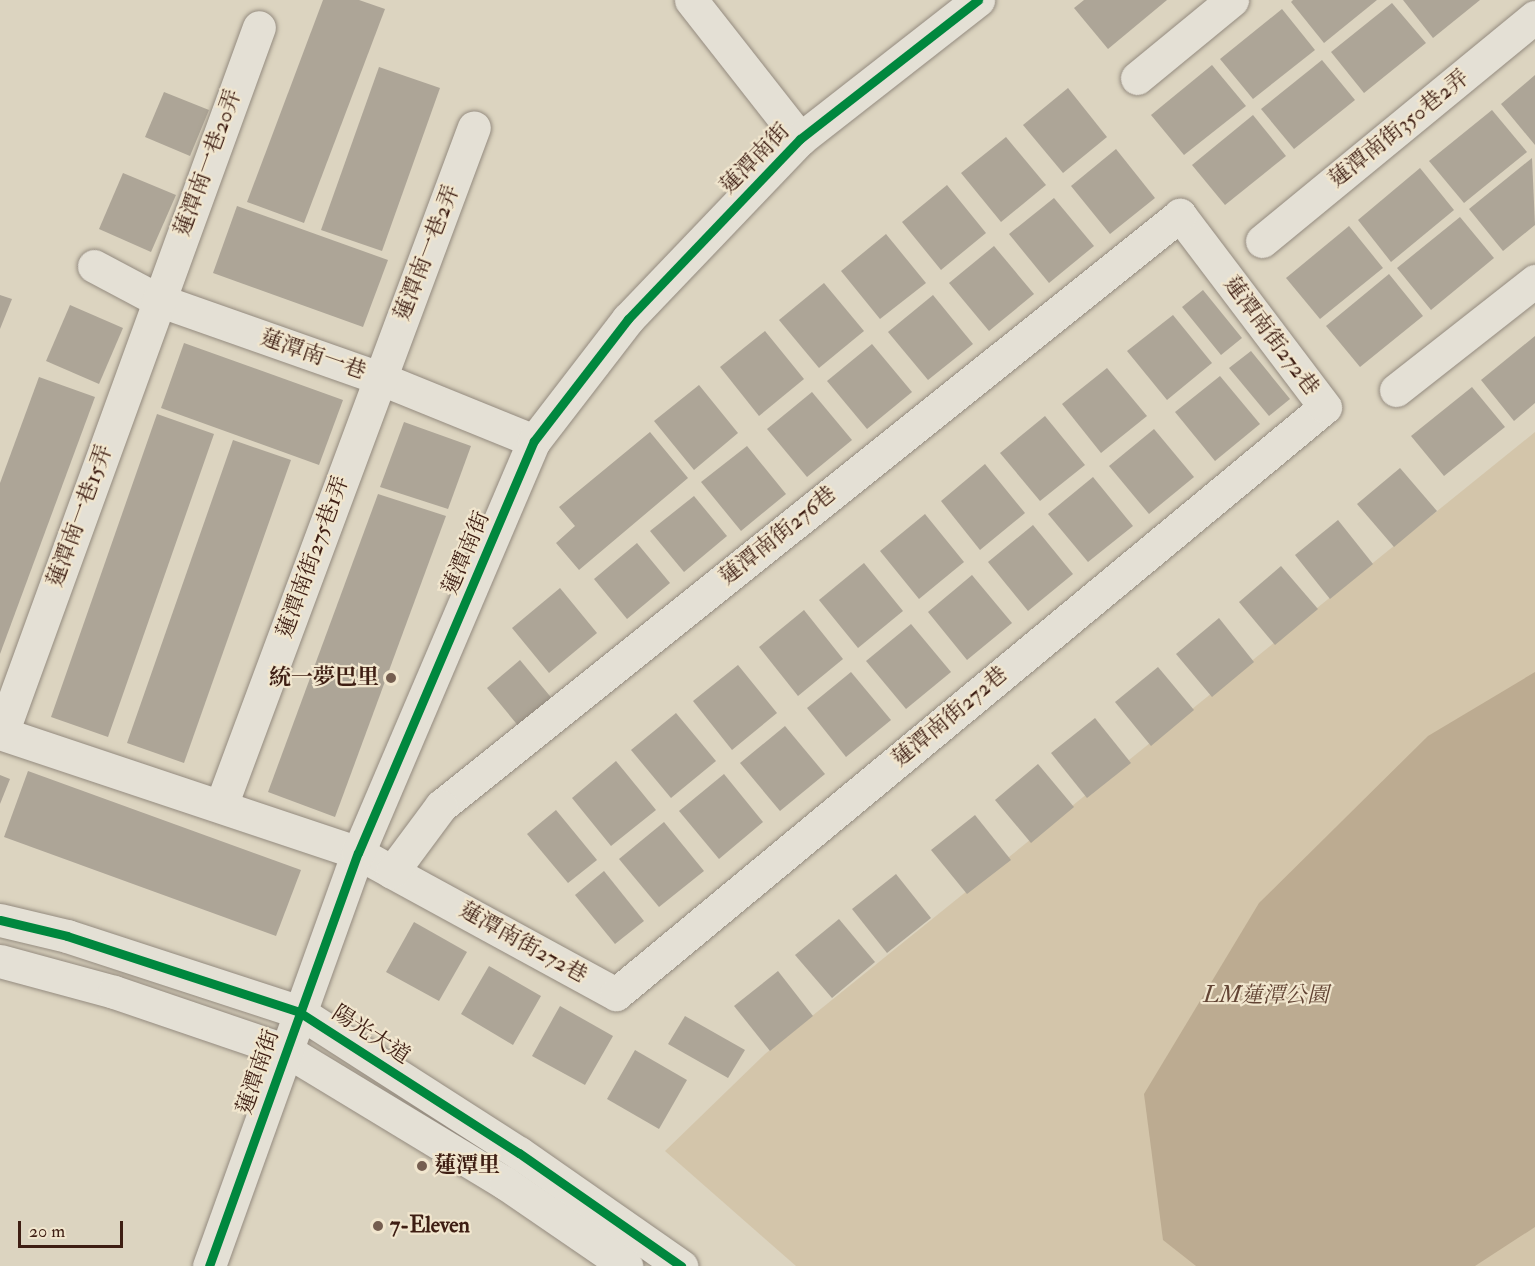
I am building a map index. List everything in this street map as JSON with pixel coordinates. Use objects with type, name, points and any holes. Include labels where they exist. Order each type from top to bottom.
[{"type":"street","points":[[691,0],[800,139]]},
{"type":"street","name":"蓮潭南街","points":[[210,1266],[299,1012],[358,853],[534,441],[628,319],[800,139],[978,0]]},
{"type":"street","points":[[1137,78],[1232,0]]},
{"type":"street","name":"蓮潭南街350巷2弄","points":[[1262,241],[1535,17]]},
{"type":"street","name":"蓮潭南一巷20弄","points":[[158,300],[259,27]]},
{"type":"street","name":"蓮潭南一巷2弄","points":[[379,378],[474,127]]},
{"type":"street","name":"蓮潭南街272巷","points":[[1,733],[222,803],[358,853],[616,994],[1324,407],[1180,214]]},
{"type":"street","name":"蓮潭南街276巷","points":[[392,872],[441,806],[1180,214]]},
{"type":"street","name":"蓮潭南一巷","points":[[94,266],[158,300],[379,378],[534,441]]},
{"type":"street","points":[[1396,390],[1535,281]]},
{"type":"street","name":"蓮潭南一巷15弄","points":[[1,733],[158,300]]},
{"type":"street","name":"蓮潭南街275巷1弄","points":[[222,803],[379,378]]},
{"type":"street","name":"陽光大道","points":[[0,920],[67,936],[299,1012],[519,1153],[681,1266]]},
{"type":"street","points":[[0,961],[114,992],[287,1051],[505,1183],[626,1266]]},
{"type":"green space","name":"LM蓮潭公園","points":[[1535,432],[1535,1266],[796,1266],[665,1151],[765,1054]]},
{"type":"shaded area","points":[[1535,672],[1535,1227],[1475,1266],[1196,1266],[1163,1240],[1144,1094],[1259,903],[1428,736]]},
{"type":"building","points":[[323,0],[359,0],[385,9],[304,223],[247,202]]},
{"type":"building","points":[[1084,0],[1167,0],[1108,49],[1074,8]]},
{"type":"building","points":[[1293,0],[1377,0],[1324,43],[1291,2]]},
{"type":"building","points":[[1403,0],[1480,0],[1433,38]]},
{"type":"building","points":[[1392,3],[1426,43],[1364,93],[1331,52]]},
{"type":"building","points":[[1282,9],[1315,50],[1253,99],[1220,59]]},
{"type":"building","points":[[1322,60],[1355,100],[1294,149],[1261,109]]},
{"type":"building","points":[[1212,65],[1246,106],[1184,155],[1151,115]]},
{"type":"building","points":[[379,67],[440,88],[382,251],[321,230]]},
{"type":"building","points":[[1535,75],[1535,145],[1501,104]]},
{"type":"building","points":[[1068,88],[1107,137],[1063,173],[1023,125]]},
{"type":"building","points":[[164,92],[209,110],[190,156],[145,137]]},
{"type":"building","points":[[1492,110],[1527,152],[1464,203],[1429,161]]},
{"type":"building","points":[[1253,115],[1286,156],[1225,205],[1192,165]]},
{"type":"building","points":[[1006,137],[1046,185],[1001,222],[961,173]]},
{"type":"building","points":[[1116,149],[1155,198],[1110,234],[1071,186]]},
{"type":"building","points":[[1532,158],[1535,225],[1503,251],[1469,209]]},
{"type":"building","points":[[1420,168],[1454,210],[1391,262],[1358,220]]},
{"type":"building","points":[[123,173],[176,195],[151,252],[99,229]]},
{"type":"building","points":[[947,185],[986,233],[941,270],[902,222]]},
{"type":"building","points":[[1054,198],[1094,246],[1049,283],[1009,234]]},
{"type":"building","points":[[237,206],[388,260],[363,327],[213,273]]},
{"type":"building","points":[[1460,217],[1494,258],[1431,310],[1397,268]]},
{"type":"building","points":[[1349,226],[1383,268],[1320,319],[1286,278]]},
{"type":"building","points":[[886,234],[926,283],[880,319],[841,271]]},
{"type":"building","points":[[994,246],[1034,294],[989,331],[949,283]]},
{"type":"building","points":[[1389,274],[1423,316],[1360,367],[1326,326]]},
{"type":"building","points":[[824,283],[864,331],[819,368],[779,320]]},
{"type":"building","points":[[1203,290],[1242,338],[1221,355],[1182,307]]},
{"type":"building","points":[[0,295],[12,299],[0,329]]},
{"type":"building","points":[[933,295],[973,344],[928,380],[888,332]]},
{"type":"building","points":[[70,305],[123,328],[99,384],[46,361]]},
{"type":"building","points":[[1173,315],[1212,363],[1167,400],[1127,351]]},
{"type":"building","points":[[765,331],[804,379],[759,416],[720,367]]},
{"type":"building","points":[[1535,336],[1535,403],[1514,421],[1481,380]]},
{"type":"building","points":[[184,343],[343,400],[319,465],[161,408]]},
{"type":"building","points":[[872,344],[912,392],[867,429],[827,381]]},
{"type":"building","points":[[1251,351],[1290,399],[1269,416],[1229,368]]},
{"type":"building","points":[[1107,368],[1147,416],[1101,453],[1062,404]]},
{"type":"building","points":[[1220,376],[1260,424],[1215,461],[1175,412]]},
{"type":"building","points":[[39,377],[95,397],[0,654],[0,483]]},
{"type":"building","points":[[699,385],[738,433],[694,470],[654,421]]},
{"type":"building","points":[[1472,387],[1505,427],[1444,476],[1411,436]]},
{"type":"building","points":[[812,392],[852,440],[807,477],[767,429]]},
{"type":"building","points":[[157,414],[214,434],[108,737],[51,717]]},
{"type":"building","points":[[1045,416],[1085,465],[1040,501],[1000,453]]},
{"type":"building","points":[[404,422],[471,446],[448,509],[380,487]]},
{"type":"building","points":[[1154,429],[1194,477],[1149,514],[1109,466]]},
{"type":"building","points":[[650,432],[688,478],[579,570],[556,543],[575,526],[559,507]]},
{"type":"building","points":[[233,440],[291,460],[184,763],[127,743]]},
{"type":"building","points":[[747,446],[786,494],[741,531],[701,482]]},
{"type":"building","points":[[985,464],[1025,513],[980,550],[941,501]]},
{"type":"building","points":[[1400,468],[1437,511],[1394,547],[1357,504]]},
{"type":"building","points":[[1093,477],[1133,526],[1088,562],[1048,514]]},
{"type":"building","points":[[378,494],[446,516],[335,817],[268,792]]},
{"type":"building","points":[[694,496],[727,536],[684,572],[650,531]]},
{"type":"building","points":[[925,514],[964,562],[919,599],[880,551]]},
{"type":"building","points":[[1338,520],[1373,564],[1330,599],[1295,555]]},
{"type":"building","points":[[1033,525],[1073,574],[1028,611],[988,562]]},
{"type":"building","points":[[637,543],[670,583],[627,619],[594,579]]},
{"type":"building","points":[[864,563],[903,611],[858,648],[819,600]]},
{"type":"building","points":[[1281,566],[1318,609],[1275,645],[1239,602]]},
{"type":"building","points":[[972,575],[1012,623],[967,660],[928,612]]},
{"type":"building","points":[[560,588],[597,633],[549,673],[512,628]]},
{"type":"building","points":[[804,610],[843,659],[798,696],[759,647]]},
{"type":"building","points":[[1219,618],[1254,662],[1212,697],[1176,654]]},
{"type":"building","points":[[911,624],[951,672],[906,709],[866,661]]},
{"type":"building","points":[[520,660],[559,707],[525,734],[487,688]]},
{"type":"building","points":[[738,665],[777,713],[732,750],[693,701]]},
{"type":"building","points":[[1158,667],[1194,710],[1151,746],[1115,702]]},
{"type":"building","points":[[851,672],[891,720],[846,757],[807,708]]},
{"type":"building","points":[[676,713],[716,761],[671,798],[631,750]]},
{"type":"building","points":[[1095,718],[1131,763],[1087,798],[1051,753]]},
{"type":"building","points":[[785,726],[825,774],[780,811],[740,763]]},
{"type":"building","points":[[616,761],[656,810],[611,846],[572,798]]},
{"type":"building","points":[[1038,764],[1074,807],[1031,843],[995,800]]},
{"type":"building","points":[[28,771],[301,870],[276,936],[4,837]]},
{"type":"building","points":[[724,774],[763,822],[719,859],[679,811]]},
{"type":"building","points":[[0,775],[10,779],[0,804]]},
{"type":"building","points":[[556,810],[597,860],[568,883],[527,834]]},
{"type":"building","points":[[975,815],[1011,860],[967,894],[931,850]]},
{"type":"building","points":[[664,822],[704,871],[659,907],[619,859]]},
{"type":"building","points":[[604,871],[644,921],[615,944],[575,895]]},
{"type":"building","points":[[896,874],[931,918],[887,953],[852,909]]},
{"type":"building","points":[[839,919],[875,962],[832,998],[795,955]]},
{"type":"building","points":[[414,922],[467,952],[439,1001],[386,972]]},
{"type":"building","points":[[489,966],[541,996],[513,1045],[461,1014]]},
{"type":"building","points":[[778,971],[813,1016],[770,1051],[734,1006]]},
{"type":"building","points":[[560,1006],[613,1036],[585,1085],[532,1056]]},
{"type":"building","points":[[685,1016],[745,1050],[728,1078],[668,1044]]},
{"type":"building","points":[[635,1050],[687,1080],[659,1129],[607,1099]]},
{"type":"cycle path","points":[[209,1266],[358,853],[534,441],[628,319],[800,139],[978,0]]},
{"type":"cycle path","points":[[0,920],[67,936],[299,1012],[519,1153],[681,1266]]},
{"type":"place","name":"統一夢巴里","points":[[391,678]]},
{"type":"place","name":"蓮潭里","points":[[422,1166]]},
{"type":"place","name":"7-Eleven","points":[[378,1226]]}]
